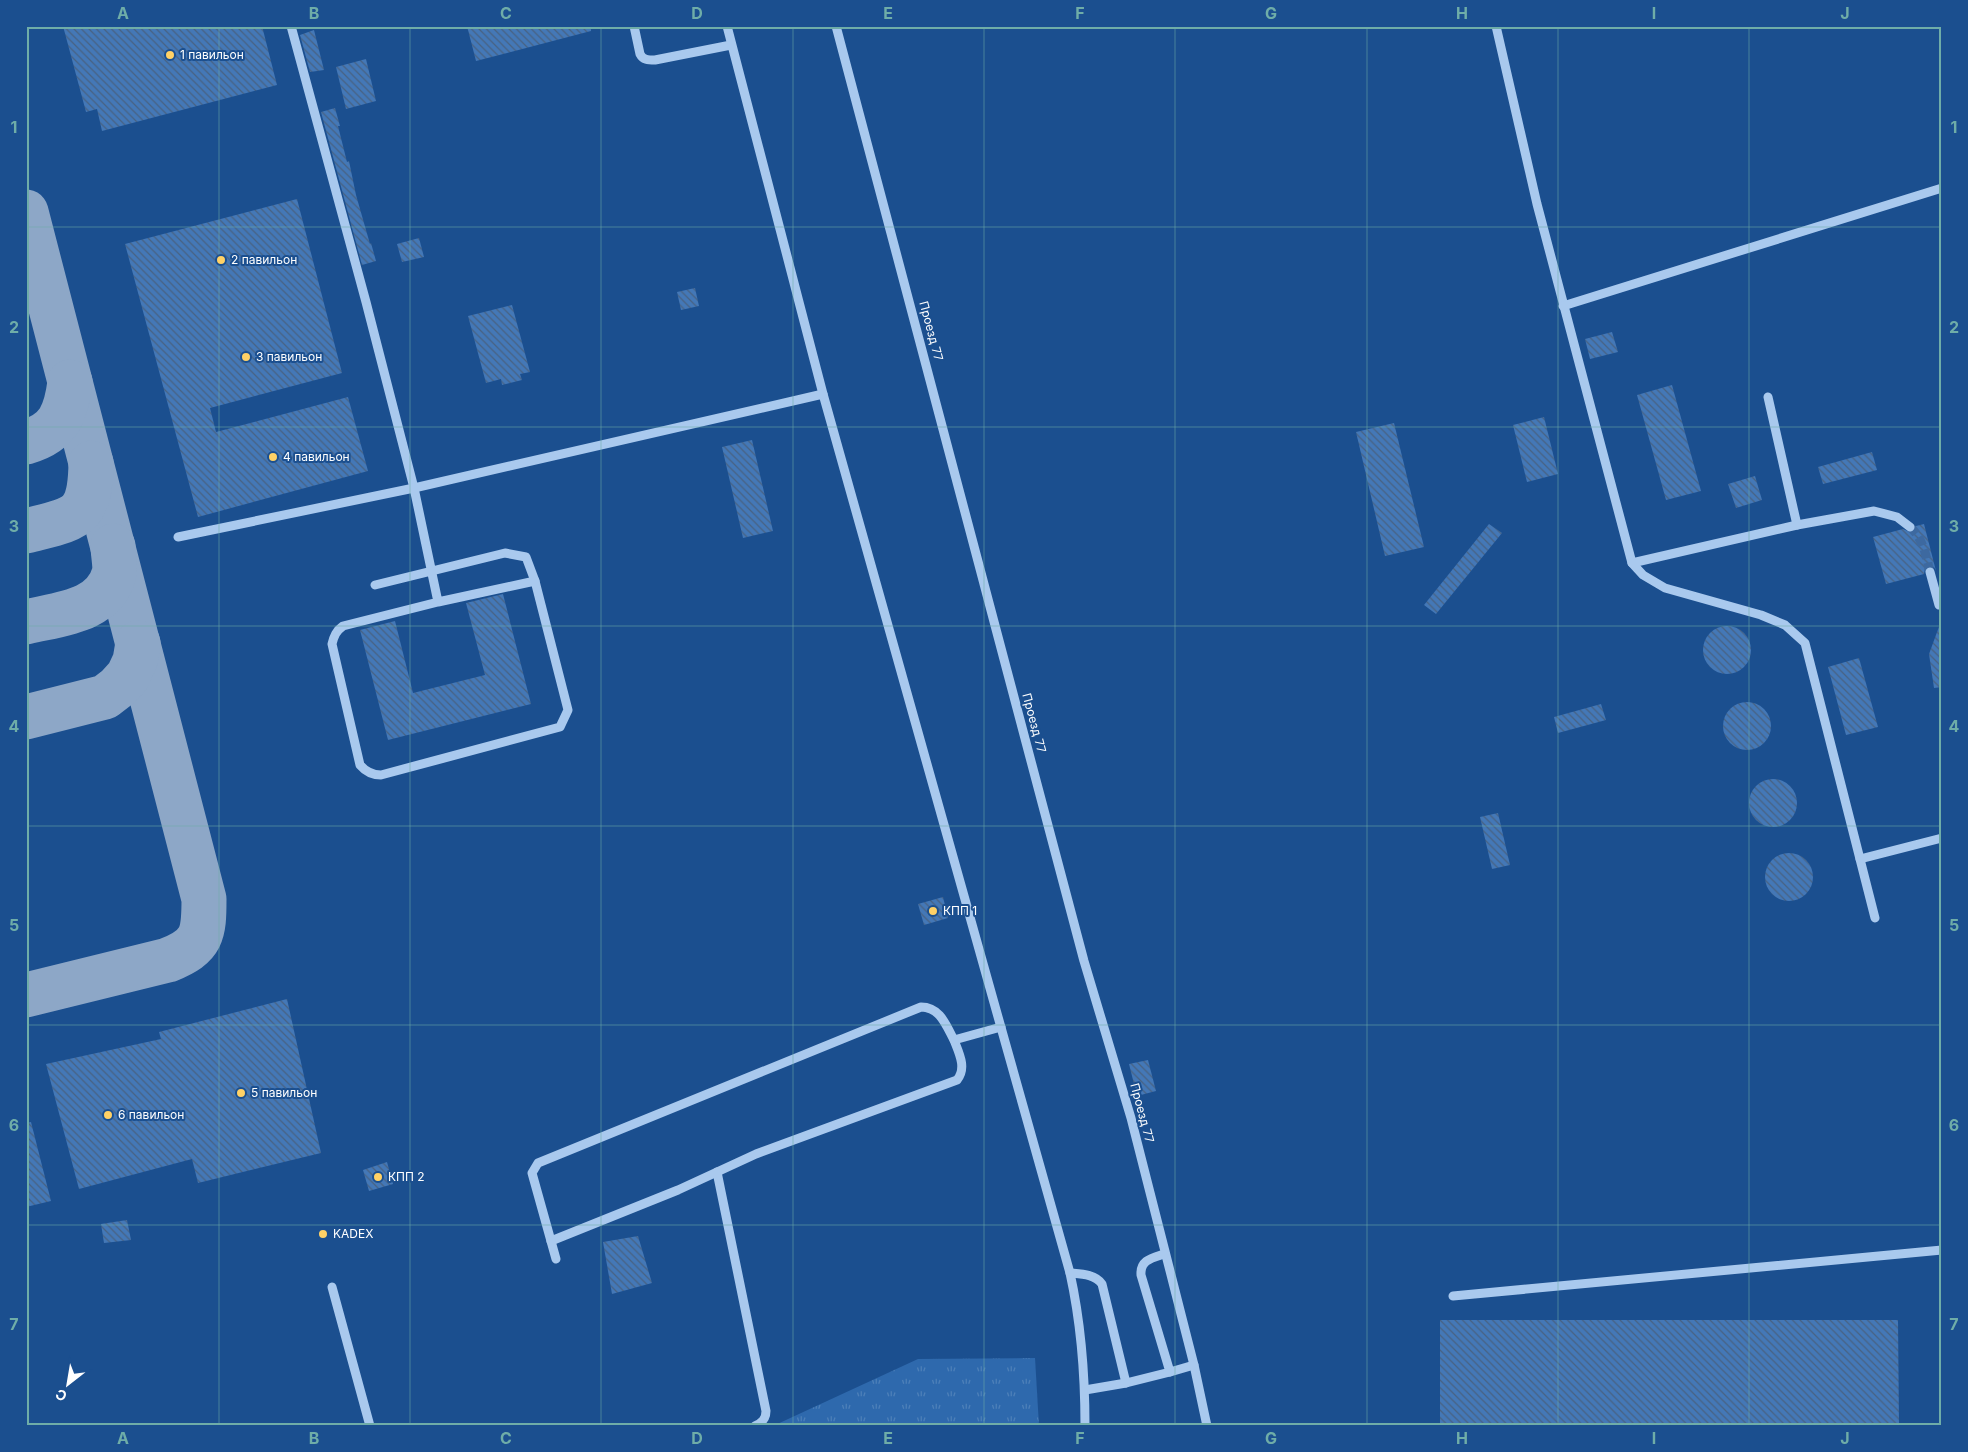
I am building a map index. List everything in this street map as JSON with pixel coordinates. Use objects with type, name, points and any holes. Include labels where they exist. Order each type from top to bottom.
[{"type":"street","points":[[291,26],[414,488],[438,602]]},
{"type":"street","points":[[634,26],[640,54],[648,60],[731,45]]},
{"type":"street","points":[[727,26],[823,394],[1070,1272],[1077,1307],[1085,1390],[1086,1426]]},
{"type":"street","name":"Проезд 77","points":[[836,26],[1084,961],[1131,1118],[1164,1254],[1194,1365],[1207,1426]]},
{"type":"street","points":[[1496,26],[1537,204],[1632,563],[1643,575],[1665,588],[1761,615],[1785,625],[1804,643],[1875,918]]},
{"type":"street","points":[[1563,306],[1942,188]]},
{"type":"street","points":[[178,537],[414,488],[823,394]]},
{"type":"street","points":[[1768,397],[1797,525]]},
{"type":"street","points":[[1632,563],[1797,525],[1874,511],[1897,517],[1910,527]]},
{"type":"street","points":[[375,585],[505,553],[526,557],[535,581],[568,710],[560,727],[381,775],[372,775],[360,765],[332,644],[338,629],[343,626],[438,602],[535,581]]},
{"type":"street","points":[[1930,572],[1939,606]]},
{"type":"street","points":[[1860,859],[1942,838]]},
{"type":"street","points":[[551,1241],[640,1206],[756,1154],[957,1080],[962,1071],[962,1065],[954,1040],[941,1016],[928,1007],[921,1007],[544,1160],[534,1168],[532,1173],[556,1259]]},
{"type":"street","points":[[954,1040],[1001,1027]]},
{"type":"street","points":[[717,1172],[766,1411],[763,1420],[755,1426]]},
{"type":"street","points":[[1453,1296],[1942,1250]]},
{"type":"street","points":[[1164,1254],[1147,1260],[1140,1269],[1140,1275],[1170,1372]]},
{"type":"street","points":[[1070,1272],[1099,1279],[1102,1284],[1126,1383]]},
{"type":"street","points":[[332,1287],[370,1426]]},
{"type":"street","points":[[1085,1390],[1126,1383],[1194,1365]]},
{"type":"green space","points":[[1035,1358],[1039,1426],[773,1426],[918,1359]]},
{"type":"building","name":"1 павильон","points":[[63,26],[262,26],[277,85],[102,131],[97,109],[86,112]]},
{"type":"building","points":[[467,26],[591,26],[591,31],[476,61]]},
{"type":"building","points":[[314,30],[324,70],[310,72],[300,35]]},
{"type":"building","points":[[366,59],[376,101],[346,109],[336,67]]},
{"type":"building","points":[[335,108],[347,162],[349,161],[356,195],[376,261],[362,265],[321,112]]},
{"type":"building","points":[[297,199],[342,373],[210,408],[216,432],[348,397],[368,471],[198,517],[125,244]]},
{"type":"building","points":[[419,238],[424,257],[402,262],[397,244]]},
{"type":"building","points":[[695,288],[699,306],[681,310],[677,292]]},
{"type":"building","points":[[512,305],[530,372],[520,374],[522,380],[502,385],[501,379],[486,383],[468,316]]},
{"type":"building","points":[[1612,332],[1618,352],[1590,359],[1585,339]]},
{"type":"building","points":[[1672,385],[1701,491],[1666,500],[1637,395]]},
{"type":"building","points":[[1544,417],[1558,474],[1527,482],[1513,425]]},
{"type":"building","points":[[1394,423],[1424,547],[1385,556],[1356,432]]},
{"type":"building","points":[[752,440],[773,531],[743,538],[722,447]]},
{"type":"building","points":[[1872,452],[1877,470],[1823,484],[1818,467]]},
{"type":"building","points":[[1755,476],[1762,500],[1736,508],[1728,484]]},
{"type":"building","points":[[1489,524],[1502,533],[1436,614],[1424,605]]},
{"type":"building","points":[[1924,524],[1936,571],[1934,567],[1929,566],[1925,568],[1924,574],[1886,584],[1873,537],[1903,529],[1912,533],[1916,526]]},
{"type":"building","points":[[503,594],[531,704],[388,740],[360,630],[395,621],[413,693],[485,675],[466,603]]},
{"type":"building","points":[[1940,624],[1942,687],[1934,688],[1929,654]]},
{"type":"building","points":[[1722,626],[1732,626],[1744,633],[1751,645],[1751,655],[1744,667],[1732,674],[1722,674],[1714,670],[1707,663],[1703,655],[1703,645],[1707,637],[1714,630]]},
{"type":"building","points":[[1859,658],[1878,727],[1846,735],[1828,667]]},
{"type":"building","points":[[1742,702],[1752,702],[1764,709],[1771,721],[1771,731],[1764,743],[1752,750],[1742,750],[1734,746],[1727,739],[1723,731],[1723,721],[1727,713],[1734,706]]},
{"type":"building","points":[[1601,704],[1606,720],[1558,733],[1554,717]]},
{"type":"building","points":[[1768,779],[1778,779],[1790,786],[1797,798],[1797,808],[1790,820],[1778,827],[1768,827],[1760,823],[1753,816],[1749,808],[1749,798],[1753,790],[1760,783]]},
{"type":"building","points":[[1498,813],[1510,865],[1492,869],[1480,817]]},
{"type":"building","points":[[1784,853],[1794,853],[1806,860],[1813,872],[1813,882],[1806,894],[1794,901],[1784,901],[1776,897],[1769,890],[1765,882],[1765,872],[1769,864],[1776,857]]},
{"type":"building","name":"КПП 1","points":[[943,897],[948,918],[924,925],[918,904]]},
{"type":"building","points":[[287,999],[321,1153],[198,1183],[192,1159],[79,1189],[46,1064],[161,1039],[159,1032]]},
{"type":"building","points":[[1148,1060],[1156,1091],[1137,1096],[1129,1064]]},
{"type":"building","points":[[31,1122],[51,1201],[26,1207],[26,1123]]},
{"type":"building","name":"КПП 2","points":[[387,1162],[393,1184],[369,1191],[363,1170]]},
{"type":"building","points":[[127,1220],[131,1240],[104,1243],[101,1224]]},
{"type":"building","points":[[638,1236],[652,1283],[612,1294],[603,1242]]},
{"type":"building","points":[[1440,1320],[1898,1320],[1899,1426],[1440,1426]]},
{"type":"taxiway","points":[[26,212],[204,899],[202,930],[195,944],[180,955],[168,960],[26,995]]},
{"type":"taxiway","points":[[26,442],[46,433],[59,420],[66,403],[70,382]]},
{"type":"taxiway","points":[[26,531],[57,523],[77,514],[87,496],[91,463]]},
{"type":"taxiway","points":[[26,622],[78,609],[90,604],[101,596],[109,587],[114,574],[113,546]]},
{"type":"taxiway","points":[[26,717],[105,697],[128,676],[135,661],[138,643]]},
{"type":"tunnel","points":[[1910,527],[1921,542],[1930,572]]},
{"type":"place","name":"1 павильон","points":[[170,55]]},
{"type":"place","name":"2 павильон","points":[[221,260]]},
{"type":"place","name":"3 павильон","points":[[246,357]]},
{"type":"place","name":"4 павильон","points":[[273,457]]},
{"type":"place","name":"КПП 1","points":[[933,911]]},
{"type":"place","name":"5 павильон","points":[[241,1093]]},
{"type":"place","name":"6 павильон","points":[[108,1115]]},
{"type":"place","name":"КПП 2","points":[[378,1177]]},
{"type":"place","name":"KADEX","points":[[323,1234]]}]
